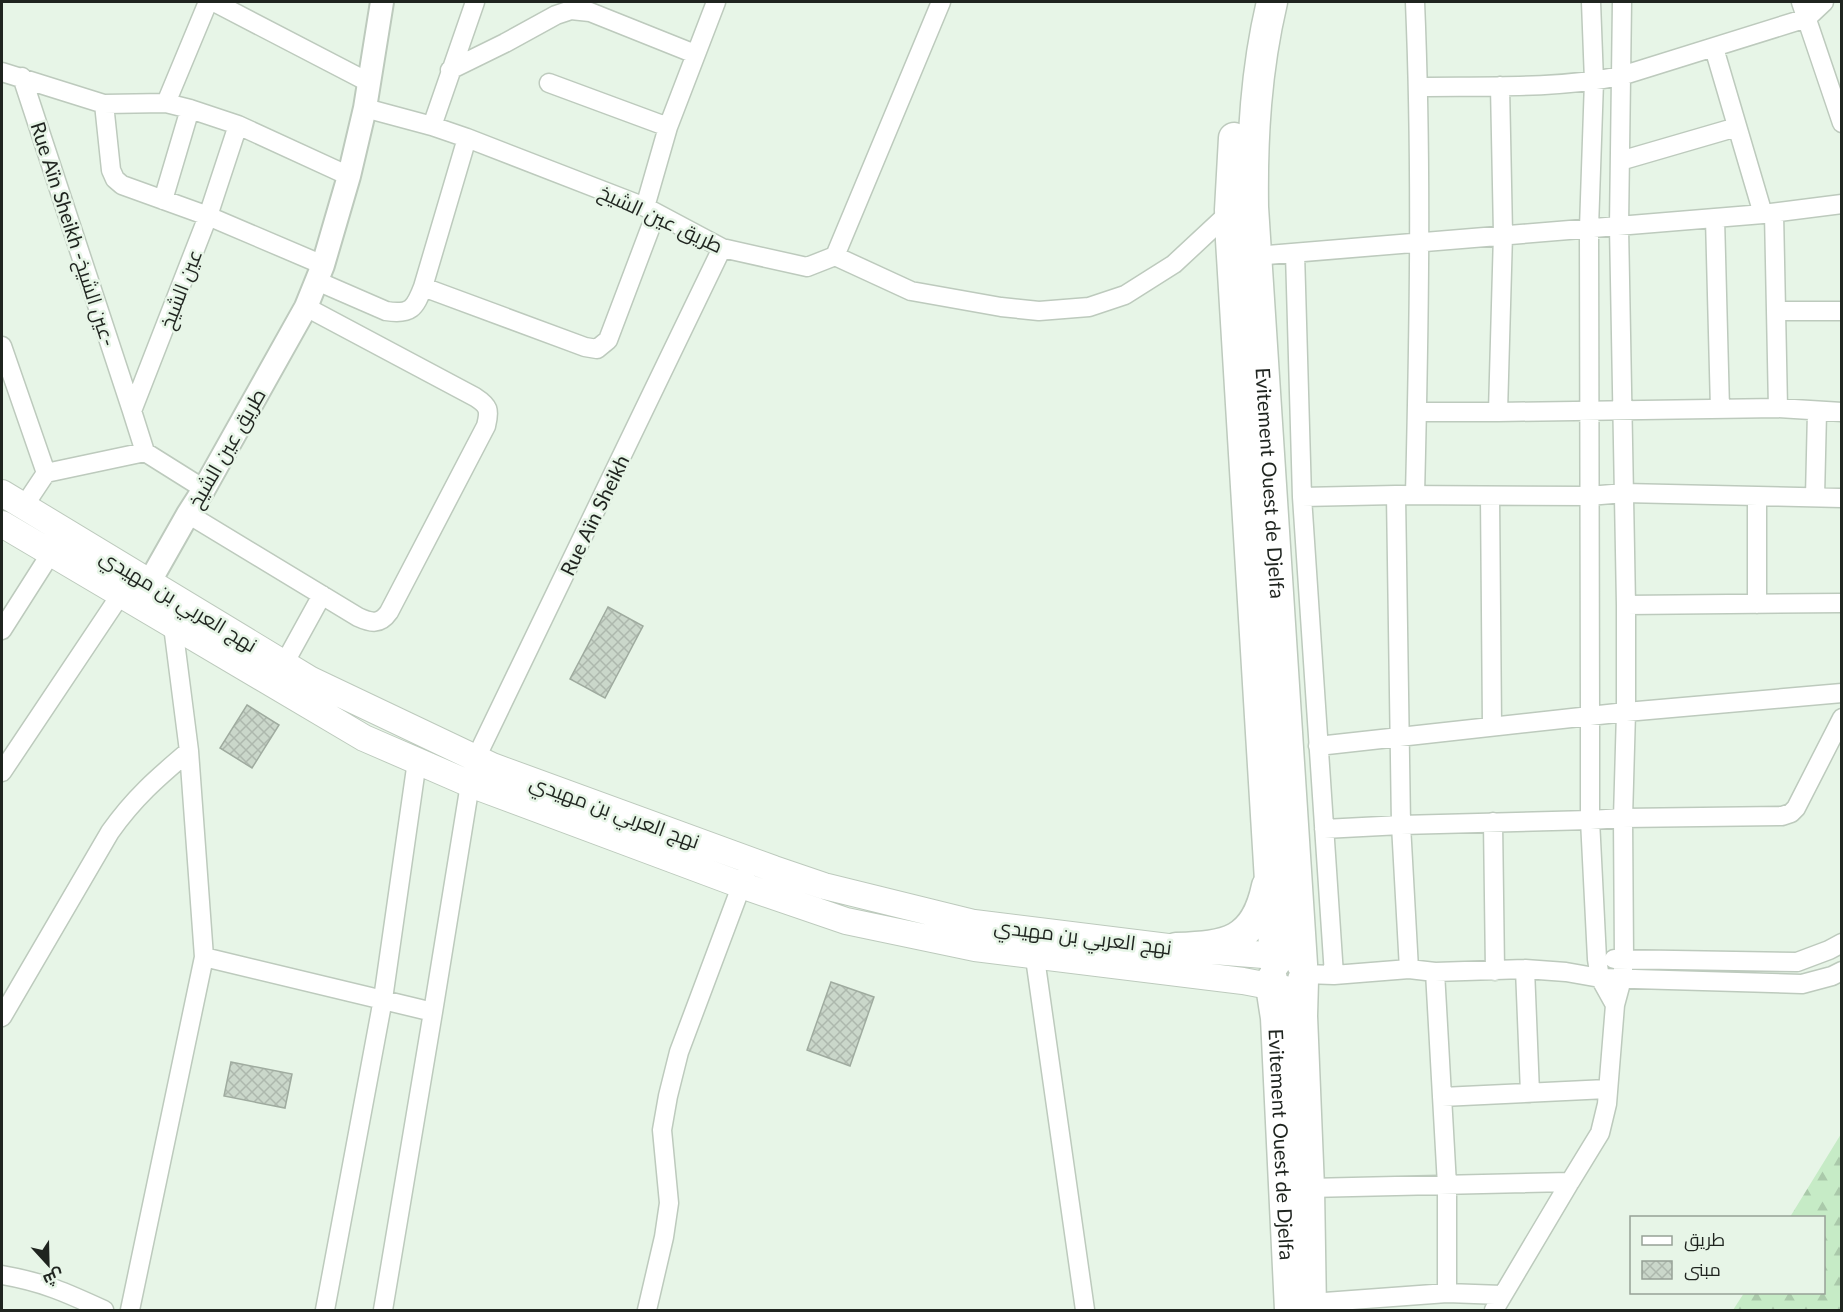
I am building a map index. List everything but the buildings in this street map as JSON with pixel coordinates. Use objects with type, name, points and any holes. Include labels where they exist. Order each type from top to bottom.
[{"type":"highway","name":"Evitement Ouest de Djelfa","points":[[1256,2],[1240,76],[1232,150],[1242,209],[1256,256],[1286,972],[1276,1018],[1304,1308]]},
{"type":"highway","name":"Evitement Ouest de Djelfa","points":[[1272,2],[1258,72],[1252,149],[1242,209],[1270,869],[1286,972],[1302,1016],[1309,1188],[1304,1308]]},
{"type":"highway","points":[[1176,948],[1211,946],[1240,936],[1258,916],[1270,869]]},
{"type":"main road","name":"نهج العربي بن مهيدي","points":[[2,493],[24,506],[136,593]]},
{"type":"main road","name":"نهج العربي بن مهيدي","points":[[2,524],[51,553],[492,766],[752,861],[824,886],[974,923],[1033,943],[1243,981],[1286,972]]},
{"type":"main road","name":"نهج العربي بن مهيدي","points":[[177,614],[364,738],[470,784],[741,885],[846,921],[975,948],[1033,943],[1176,948],[1286,972]]},
{"type":"main road","points":[[705,871],[716,848]]},
{"type":"street","points":[[166,103],[208,2]]},
{"type":"street","points":[[214,2],[368,82]]},
{"type":"street","name":"طريق عين الشيخ","points":[[136,593],[204,489],[306,307],[320,273],[349,176],[365,108],[382,2]]},
{"type":"street","points":[[432,126],[475,2]]},
{"type":"street","points":[[423,287],[585,347],[597,349],[608,340],[651,210],[668,128],[716,2]]},
{"type":"street","points":[[942,2],[835,256],[911,291],[1001,307],[1039,311],[1089,307],[1125,295],[1174,264],[1242,209]]},
{"type":"street","points":[[1415,2],[1419,87],[1418,412],[1415,495]]},
{"type":"street","points":[[1592,2],[1594,81],[1589,228],[1590,820],[1597,959],[1600,978],[1615,1005]]},
{"type":"street","points":[[1304,1308],[1447,1293],[1498,1303],[1600,1133],[1607,1104],[1615,1005],[1622,979],[1624,959],[1626,605],[1619,226],[1622,2]]},
{"type":"street","points":[[1419,87],[1594,81],[1621,76],[1714,48],[1824,2]]},
{"type":"street","points":[[450,70],[556,15],[571,10],[590,12],[695,54]]},
{"type":"street","points":[[1804,10],[1836,87],[1842,123]]},
{"type":"street","points":[[1714,48],[1737,127],[1768,213],[1776,311],[1778,408]]},
{"type":"street","points":[[2,72],[104,104],[166,103],[190,109],[238,124],[349,176]]},
{"type":"street","name":"Rue Aïn Sheikh -عين الشيخ-","points":[[22,77],[132,411]]},
{"type":"street","points":[[549,83],[668,128]]},
{"type":"street","points":[[1498,412],[1503,234],[1500,86]]},
{"type":"street","points":[[104,104],[110,163],[115,179],[122,185],[208,216],[320,273],[386,311],[397,313],[408,311],[416,305],[467,138]]},
{"type":"street","name":"طريق عين الشيخ","points":[[365,108],[467,138],[651,210],[722,248],[807,267],[835,256]]},
{"type":"street","points":[[164,200],[190,109]]},
{"type":"street","name":"عين الشيخ","points":[[132,411],[208,216],[238,124]]},
{"type":"street","points":[[1620,161],[1737,127]]},
{"type":"street","points":[[1256,256],[1715,218],[1842,204]]},
{"type":"street","points":[[1715,218],[1720,409]]},
{"type":"street","name":"Rue Aïn Sheikh","points":[[383,1311],[476,758],[722,248]]},
{"type":"street","points":[[1295,253],[1302,497],[1334,975]]},
{"type":"street","points":[[188,514],[358,617],[371,623],[384,619],[389,612],[486,426],[489,415],[487,407],[475,397],[306,307]]},
{"type":"street","points":[[1776,311],[1842,311]]},
{"type":"street","points":[[2,346],[46,473]]},
{"type":"street","points":[[1418,412],[1778,408],[1842,412]]},
{"type":"street","points":[[132,411],[145,452],[204,489]]},
{"type":"street","points":[[1815,497],[1817,411]]},
{"type":"street","points":[[24,506],[46,473],[145,452]]},
{"type":"street","points":[[1302,497],[1589,496],[1624,493],[1842,498]]},
{"type":"street","points":[[1396,495],[1401,825],[1409,969]]},
{"type":"street","points":[[1490,496],[1492,726]]},
{"type":"street","points":[[1757,497],[1757,604]]},
{"type":"street","points":[[2,630],[51,553]]},
{"type":"street","points":[[2,772],[136,593]]},
{"type":"street","points":[[284,664],[322,595]]},
{"type":"street","points":[[1626,605],[1842,603]]},
{"type":"street","points":[[130,1311],[204,957],[177,614]]},
{"type":"street","points":[[1318,746],[1626,712],[1842,693]]},
{"type":"street","points":[[1324,829],[1623,818],[1782,816],[1791,813],[1796,808],[1842,718]]},
{"type":"street","points":[[2,1017],[110,832],[141,792],[189,752]]},
{"type":"street","points":[[325,1311],[383,999],[417,760]]},
{"type":"street","points":[[1493,822],[1495,971]]},
{"type":"street","points":[[647,1311],[664,1237],[669,1203],[662,1130],[668,1096],[679,1052],[752,861]]},
{"type":"street","points":[[1033,943],[1085,1311]]},
{"type":"street","points":[[1566,972],[1597,959],[1797,962],[1842,943]]},
{"type":"street","points":[[204,957],[434,1012]]},
{"type":"street","points":[[1286,972],[1334,975],[1409,969],[1435,972],[1525,969],[1566,972],[1600,978],[1802,984],[1842,971]]},
{"type":"street","points":[[1525,969],[1530,1093]]},
{"type":"street","points":[[1435,972],[1447,1185],[1447,1293]]},
{"type":"street","points":[[1442,1097],[1607,1089]]},
{"type":"street","points":[[1309,1188],[1570,1182]]},
{"type":"street","points":[[2,1275],[49,1285],[104,1311]]},
{"type":"green space","points":[[1841,1134],[1841,1310],[1733,1310],[1743,1294],[1825,1294],[1825,1216],[1791,1216]]}]
